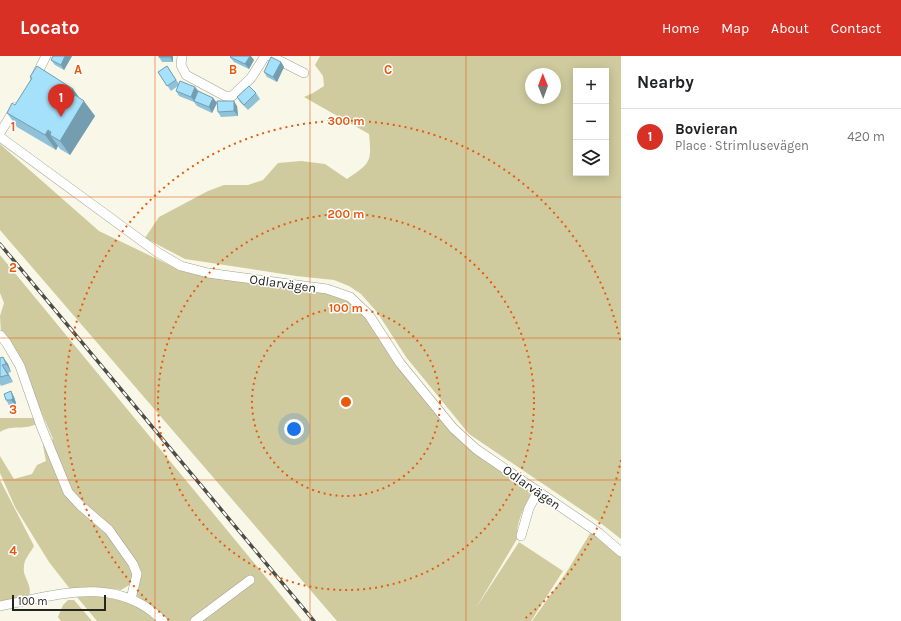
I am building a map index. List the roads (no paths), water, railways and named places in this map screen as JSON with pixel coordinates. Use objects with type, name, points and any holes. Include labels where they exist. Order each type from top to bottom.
[{"type":"street","points":[[29,86],[46,56]]},
{"type":"street","points":[[182,56],[181,65],[186,75],[225,96],[231,96],[251,78],[265,56]]},
{"type":"street","points":[[270,56],[304,73]]},
{"type":"street","points":[[0,133],[21,98]]},
{"type":"street","name":"Odlarvägen","points":[[0,137],[157,252],[181,266],[208,273],[327,289],[350,297],[369,315],[400,363],[460,436],[476,449],[599,533],[621,552]]},
{"type":"street","points":[[0,335],[6,342],[20,366],[41,426],[68,492],[80,505],[109,530],[122,546],[136,570],[136,579],[132,599]]},
{"type":"street","points":[[521,536],[529,508],[538,491]]},
{"type":"street","points":[[195,621],[250,580]]},
{"type":"street","points":[[0,606],[94,590],[132,599],[148,608],[163,621]]},
{"type":"railway","points":[[0,244],[314,621]]},
{"type":"place","name":"Bovieran","points":[[61,117]]}]
